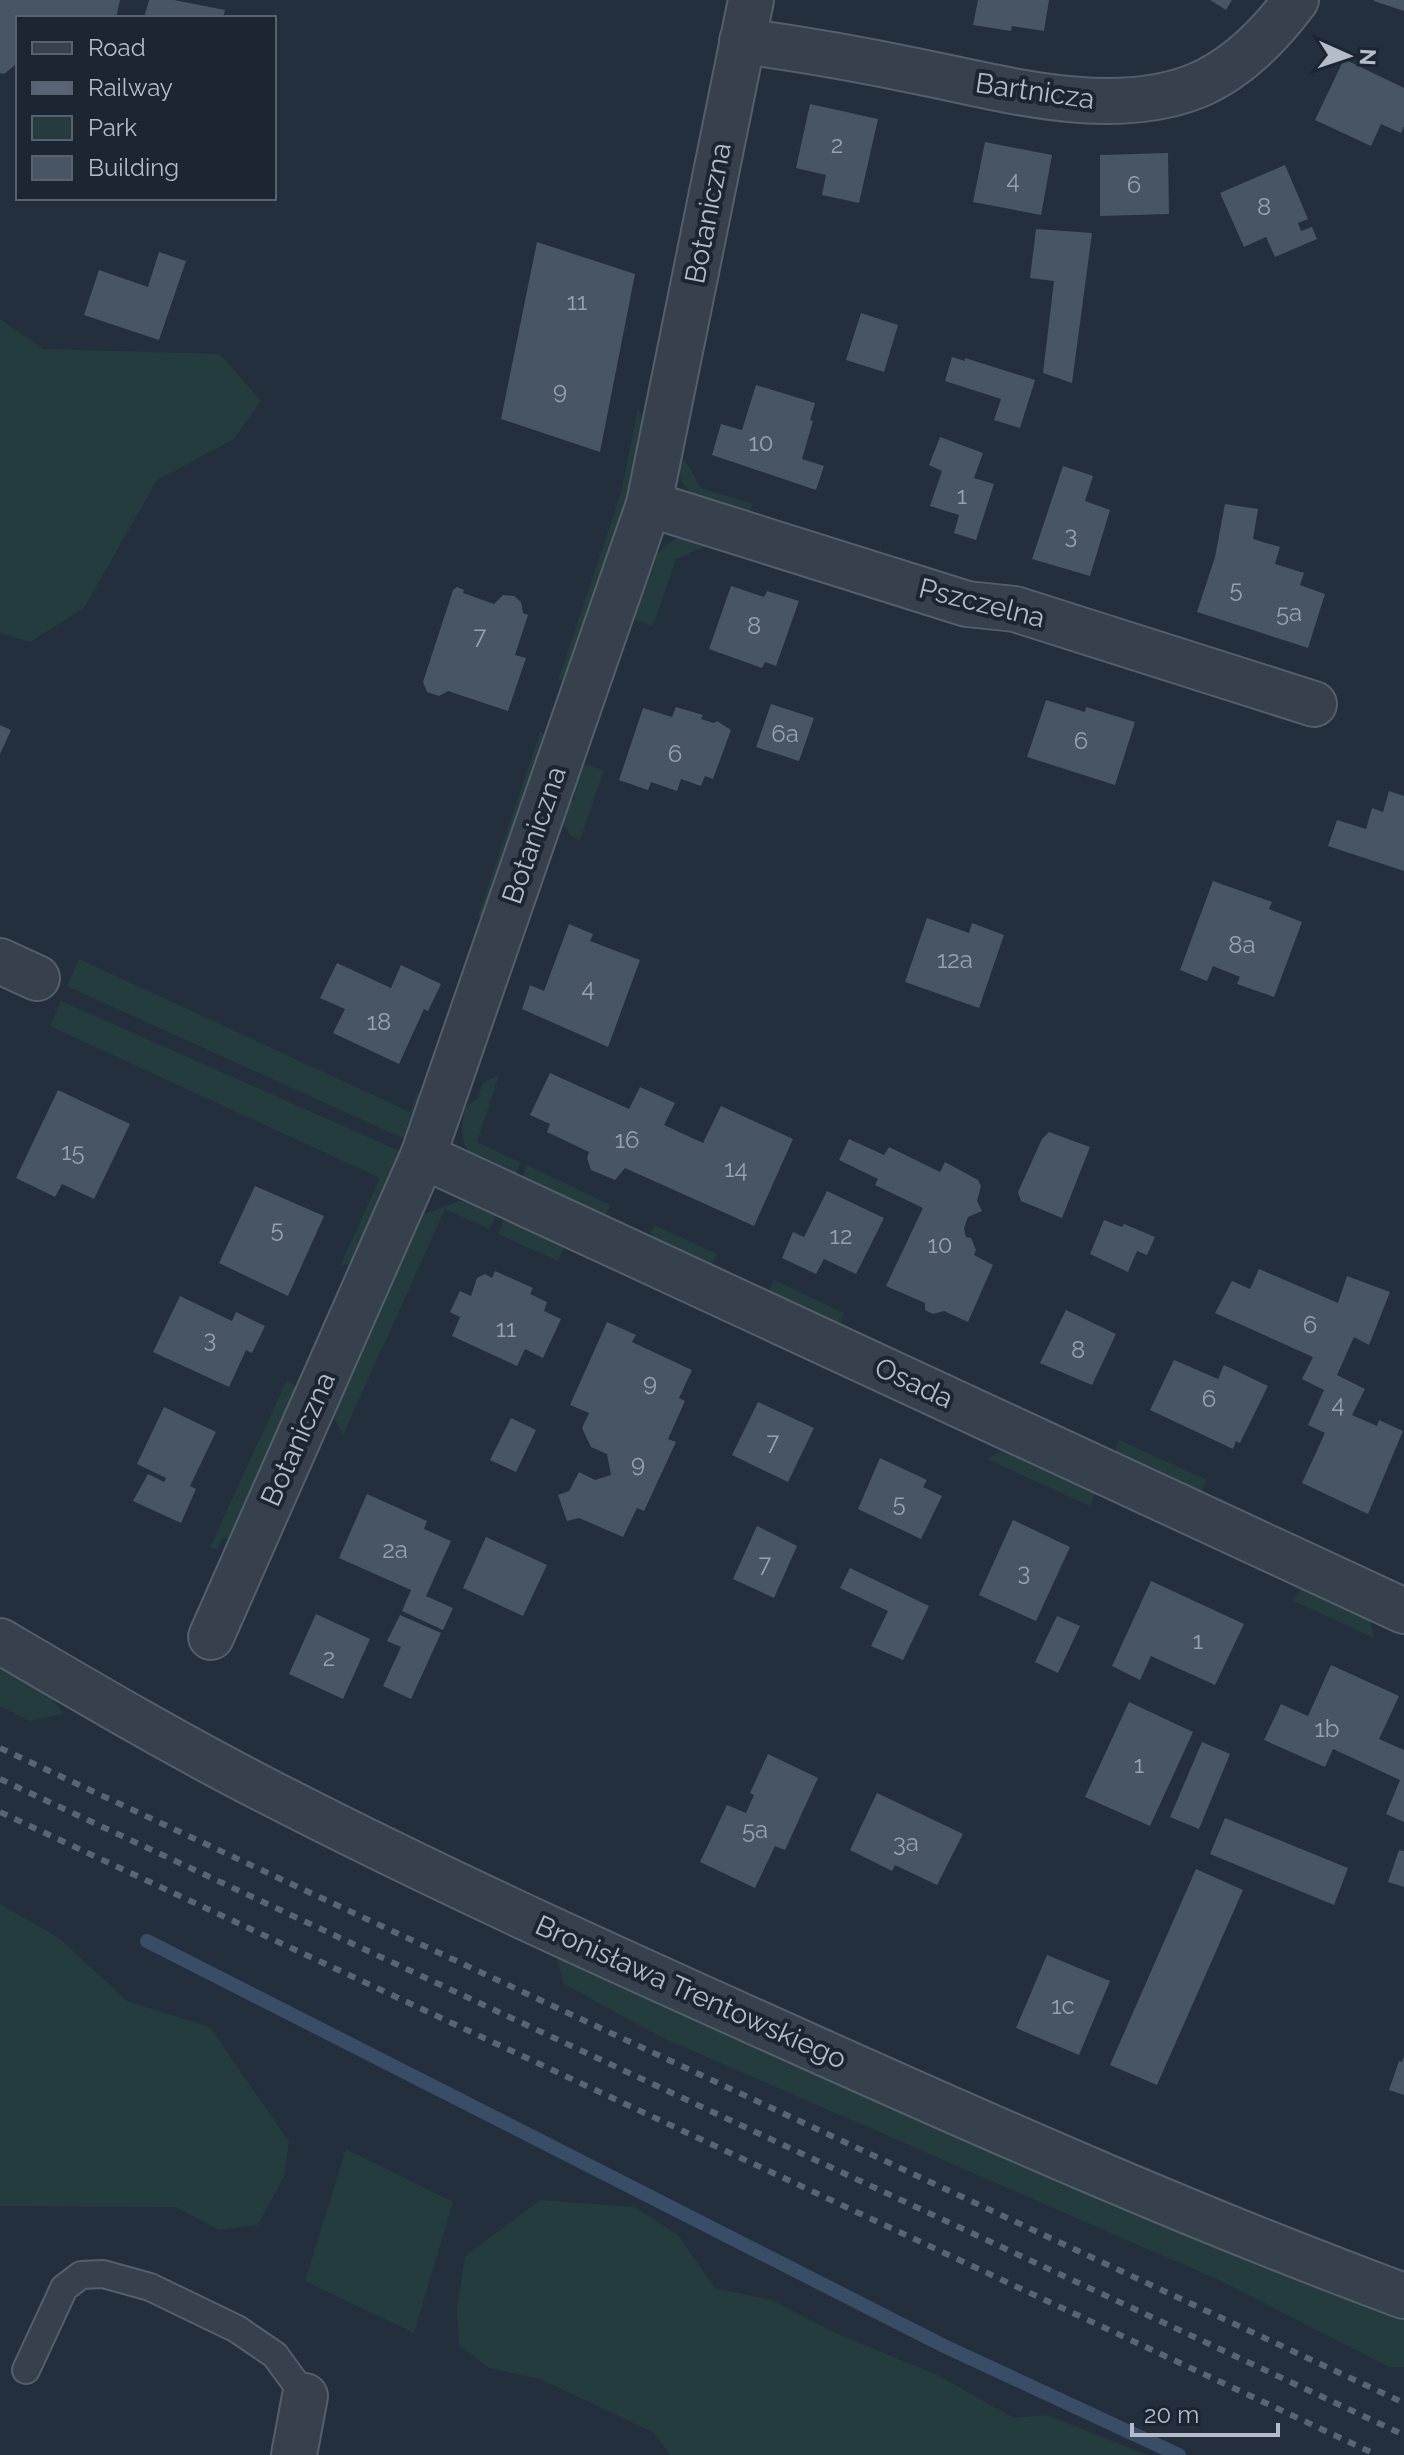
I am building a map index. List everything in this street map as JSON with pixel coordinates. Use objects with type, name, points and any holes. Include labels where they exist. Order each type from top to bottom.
[{"type":"street","name":"Bartnicza","points":[[747,20],[827,53],[1056,99],[1118,101],[1195,86],[1226,70],[1280,21],[1296,0]]},
{"type":"street","name":"Botaniczna","points":[[211,1637],[423,1156],[649,504],[747,20]]},
{"type":"street","name":"Pszczelna","points":[[649,504],[967,604],[1015,609],[1314,704]]},
{"type":"street","name":"Osada","points":[[423,1156],[1404,1611]]},
{"type":"street","name":"Bronisława Trentowskiego","points":[[0,1641],[160,1734],[265,1790],[598,1952],[1284,2252],[1404,2296]]},
{"type":"street","points":[[294,2455],[305,2396]]},
{"type":"lane","points":[[26,2370],[64,2288],[81,2275],[103,2274],[150,2287],[237,2329],[275,2355],[305,2396]]},
{"type":"green space","points":[[0,319],[43,349],[220,354],[261,401],[234,439],[157,480],[84,608],[30,642],[0,633]]},
{"type":"green space","points":[[638,409],[644,420],[625,512],[573,675],[558,681],[621,493]]},
{"type":"green space","points":[[685,460],[701,488],[753,504],[749,513],[713,504],[692,494],[680,476],[679,462]]},
{"type":"green space","points":[[682,536],[740,546],[736,556],[707,546],[676,559],[653,626],[633,619],[648,570],[661,550]]},
{"type":"green space","points":[[540,733],[551,736],[490,920],[478,916]]},
{"type":"green space","points":[[583,764],[604,770],[580,840],[572,837],[563,824],[569,804],[575,799],[575,785]]},
{"type":"green space","points":[[79,959],[410,1112],[417,1093],[428,1098],[409,1141],[67,986]]},
{"type":"green space","points":[[61,1001],[404,1153],[353,1263],[340,1266],[380,1178],[50,1026]]},
{"type":"green space","points":[[499,1075],[477,1142],[521,1163],[513,1178],[478,1160],[470,1153],[462,1135],[466,1106],[477,1099],[483,1083]]},
{"type":"green space","points":[[527,1165],[610,1205],[604,1220],[521,1182]]},
{"type":"green space","points":[[459,1201],[497,1213],[489,1229],[445,1209],[343,1435],[328,1406],[413,1228],[424,1214]]},
{"type":"green space","points":[[505,1217],[566,1244],[558,1261],[498,1234]]},
{"type":"green space","points":[[654,1225],[717,1254],[710,1268],[653,1242],[651,1233]]},
{"type":"green space","points":[[774,1280],[844,1313],[841,1322],[834,1325],[767,1295]]},
{"type":"green space","points":[[287,1380],[298,1388],[232,1541],[222,1538],[218,1550],[210,1547]]},
{"type":"green space","points":[[1119,1440],[1207,1480],[1200,1495],[1119,1458],[1116,1448]]},
{"type":"green space","points":[[1007,1448],[1097,1489],[1090,1506],[987,1459]]},
{"type":"green space","points":[[1309,1587],[1369,1614],[1374,1638],[1294,1601],[1299,1591]]},
{"type":"green space","points":[[0,1667],[46,1691],[64,1714],[30,1721],[0,1706]]},
{"type":"green space","points":[[0,1904],[59,1938],[127,2001],[210,2027],[289,2142],[284,2176],[258,2225],[219,2230],[176,2207],[0,2206]]},
{"type":"green space","points":[[556,1955],[1212,2242],[1404,2318],[1404,2367],[1389,2367],[1221,2281],[661,2037],[564,1984]]},
{"type":"green space","points":[[346,2149],[453,2202],[414,2333],[305,2281]]},
{"type":"green space","points":[[540,2200],[634,2207],[678,2235],[715,2288],[771,2300],[840,2335],[937,2375],[1014,2418],[1047,2415],[1147,2455],[670,2455],[653,2432],[540,2379],[489,2368],[459,2345],[457,2308],[465,2256]]},
{"type":"building","points":[[0,0],[120,0],[116,16],[16,16],[16,65],[4,74],[0,73]]},
{"type":"building","points":[[149,0],[174,0],[225,10],[224,16],[145,16]]},
{"type":"building","points":[[978,0],[1049,0],[1044,31],[1012,26],[1011,31],[973,25]]},
{"type":"building","points":[[1210,0],[1232,0],[1226,10]]},
{"type":"building","points":[[1404,0],[1404,11],[1374,1]]},
{"type":"building","points":[[1344,59],[1404,88],[1404,126],[1401,133],[1381,124],[1371,146],[1315,120]]},
{"type":"building","points":[[810,104],[878,119],[859,203],[822,195],[826,175],[796,168]]},
{"type":"building","points":[[985,142],[1052,155],[1041,215],[973,202]]},
{"type":"building","points":[[1168,153],[1169,214],[1100,216],[1100,155]]},
{"type":"building","points":[[1285,165],[1308,219],[1298,223],[1301,231],[1312,227],[1317,239],[1275,257],[1266,237],[1244,247],[1220,193]]},
{"type":"building","points":[[1036,229],[1092,233],[1072,383],[1043,373],[1054,281],[1030,278]]},
{"type":"building","points":[[537,242],[635,274],[600,452],[501,419]]},
{"type":"building","points":[[159,252],[186,261],[159,340],[84,315],[99,270],[148,287]]},
{"type":"building","points":[[861,313],[898,325],[884,372],[846,360]]},
{"type":"building","points":[[952,357],[965,361],[965,358],[1035,380],[1020,428],[994,420],[1001,399],[945,381]]},
{"type":"building","points":[[756,385],[815,403],[802,459],[824,466],[816,490],[712,455],[721,424],[742,430]]},
{"type":"building","points":[[940,437],[983,453],[974,478],[994,484],[976,540],[954,533],[959,515],[930,506],[942,471],[929,465]]},
{"type":"building","points":[[1063,466],[1093,476],[1085,501],[1110,510],[1090,576],[1032,559]]},
{"type":"building","points":[[1225,504],[1258,509],[1253,539],[1280,547],[1275,564],[1304,573],[1300,585],[1325,594],[1308,648],[1197,612],[1215,557]]},
{"type":"building","points":[[731,586],[764,597],[767,591],[799,601],[776,666],[765,662],[762,668],[709,649]]},
{"type":"building","points":[[457,587],[464,590],[463,593],[494,604],[503,595],[514,596],[521,602],[523,613],[528,615],[515,655],[526,658],[508,711],[448,691],[439,696],[427,692],[423,682],[453,590]]},
{"type":"building","points":[[1046,700],[1085,712],[1086,707],[1135,722],[1115,785],[1027,757]]},
{"type":"building","points":[[771,704],[814,718],[799,761],[756,747]]},
{"type":"building","points":[[676,707],[703,715],[701,719],[717,721],[731,730],[713,779],[705,776],[701,786],[681,779],[677,791],[651,782],[648,790],[619,780],[643,708],[672,717]]},
{"type":"building","points":[[0,725],[11,730],[0,754]]},
{"type":"building","points":[[1389,791],[1404,796],[1404,871],[1328,846],[1337,820],[1366,829],[1372,808],[1383,812]]},
{"type":"building","points":[[1213,881],[1272,902],[1269,909],[1302,922],[1274,997],[1237,984],[1240,977],[1213,966],[1207,981],[1180,970]]},
{"type":"building","points":[[927,918],[969,933],[972,923],[1004,935],[979,1008],[905,982]]},
{"type":"building","points":[[569,924],[593,934],[590,941],[640,960],[608,1047],[522,1009],[530,985],[544,991]]},
{"type":"building","points":[[337,963],[391,988],[401,965],[441,984],[428,1011],[424,1009],[399,1064],[333,1033],[345,1009],[320,998]]},
{"type":"building","points":[[550,1073],[629,1109],[640,1087],[675,1103],[664,1125],[703,1143],[721,1106],[793,1139],[754,1226],[625,1168],[615,1180],[591,1170],[587,1158],[589,1152],[547,1132],[550,1124],[530,1115]]},
{"type":"building","points":[[58,1090],[130,1124],[94,1199],[62,1184],[55,1197],[16,1178]]},
{"type":"building","points":[[1049,1132],[1090,1147],[1062,1218],[1021,1201],[1018,1192],[1042,1139]]},
{"type":"building","points":[[849,1139],[884,1155],[889,1147],[940,1172],[945,1162],[978,1180],[981,1186],[977,1201],[982,1211],[968,1217],[964,1228],[966,1237],[971,1238],[976,1250],[974,1255],[993,1265],[968,1322],[944,1311],[933,1314],[925,1310],[925,1303],[886,1286],[923,1208],[875,1185],[878,1179],[839,1160]]},
{"type":"building","points":[[255,1186],[324,1216],[288,1296],[219,1263]]},
{"type":"building","points":[[827,1191],[884,1218],[856,1274],[824,1259],[816,1274],[782,1258],[793,1232],[804,1237]]},
{"type":"building","points":[[1104,1220],[1122,1227],[1124,1224],[1155,1237],[1147,1255],[1137,1251],[1128,1272],[1090,1254]]},
{"type":"building","points":[[1259,1269],[1338,1303],[1347,1276],[1390,1292],[1369,1345],[1354,1337],[1337,1375],[1365,1389],[1352,1415],[1377,1426],[1379,1420],[1403,1431],[1368,1514],[1302,1483],[1325,1433],[1308,1425],[1324,1390],[1302,1379],[1313,1357],[1215,1313],[1232,1281],[1250,1289]]},
{"type":"building","points":[[495,1271],[533,1288],[530,1294],[547,1302],[544,1311],[561,1319],[543,1358],[525,1349],[517,1366],[452,1336],[460,1317],[450,1312],[460,1291],[471,1296],[477,1278],[485,1274],[492,1278]]},
{"type":"building","points":[[180,1296],[232,1321],[236,1312],[265,1326],[252,1353],[246,1350],[229,1387],[153,1352]]},
{"type":"building","points":[[1066,1310],[1116,1334],[1092,1385],[1040,1363]]},
{"type":"building","points":[[607,1322],[636,1335],[632,1342],[692,1370],[679,1398],[685,1401],[668,1439],[676,1442],[644,1511],[637,1508],[623,1537],[579,1518],[567,1521],[558,1495],[569,1491],[579,1472],[595,1480],[611,1475],[607,1454],[591,1447],[582,1428],[589,1413],[570,1405]]},
{"type":"building","points":[[1174,1360],[1218,1379],[1224,1365],[1268,1386],[1240,1443],[1236,1441],[1233,1449],[1150,1410]]},
{"type":"building","points":[[758,1402],[814,1428],[788,1482],[732,1455]]},
{"type":"building","points":[[164,1407],[216,1432],[190,1486],[196,1489],[181,1523],[133,1501],[148,1474],[164,1482],[166,1478],[137,1464]]},
{"type":"building","points":[[511,1418],[536,1430],[516,1472],[490,1460]]},
{"type":"building","points":[[880,1458],[927,1480],[923,1487],[942,1496],[921,1539],[858,1509]]},
{"type":"building","points":[[367,1494],[427,1521],[424,1529],[451,1541],[426,1596],[453,1608],[443,1630],[402,1611],[411,1590],[339,1558]]},
{"type":"building","points":[[1013,1520],[1070,1547],[1036,1621],[979,1595]]},
{"type":"building","points":[[757,1526],[797,1546],[774,1598],[733,1579]]},
{"type":"building","points":[[486,1537],[547,1565],[523,1616],[463,1588]]},
{"type":"building","points":[[850,1568],[929,1606],[903,1660],[871,1646],[888,1611],[840,1588]]},
{"type":"building","points":[[1151,1581],[1244,1624],[1215,1685],[1151,1656],[1140,1680],[1112,1666]]},
{"type":"building","points":[[316,1614],[370,1639],[343,1699],[289,1674]]},
{"type":"building","points":[[400,1615],[441,1633],[411,1699],[383,1686],[401,1647],[387,1641]]},
{"type":"building","points":[[1057,1616],[1080,1626],[1058,1673],[1035,1662]]},
{"type":"building","points":[[1331,1665],[1399,1696],[1379,1739],[1404,1750],[1404,1822],[1386,1814],[1400,1780],[1333,1749],[1325,1767],[1264,1740],[1281,1704],[1308,1716]]},
{"type":"building","points":[[1129,1702],[1193,1732],[1150,1826],[1085,1797]]},
{"type":"building","points":[[1202,1742],[1230,1754],[1199,1829],[1170,1817]]},
{"type":"building","points":[[768,1754],[818,1778],[785,1850],[775,1846],[755,1888],[700,1862],[727,1805],[746,1813],[754,1795],[750,1793]]},
{"type":"building","points":[[877,1793],[963,1834],[937,1885],[895,1865],[892,1871],[850,1850]]},
{"type":"building","points":[[1225,1818],[1348,1868],[1334,1905],[1210,1854]]},
{"type":"building","points":[[1399,1850],[1404,1851],[1404,1887],[1388,1882]]},
{"type":"building","points":[[1196,1869],[1243,1890],[1157,2085],[1110,2065]]},
{"type":"building","points":[[1047,1955],[1110,1981],[1079,2055],[1016,2028]]},
{"type":"building","points":[[1404,2056],[1404,2095],[1389,2090],[1399,2061],[1402,2062]]},
{"type":"waterway","points":[[147,1941],[944,2346],[1179,2455]]},
{"type":"railway","points":[[0,1748],[1404,2403]]},
{"type":"railway","points":[[0,1779],[1404,2435]]},
{"type":"railway","points":[[0,1812],[1377,2455]]}]
